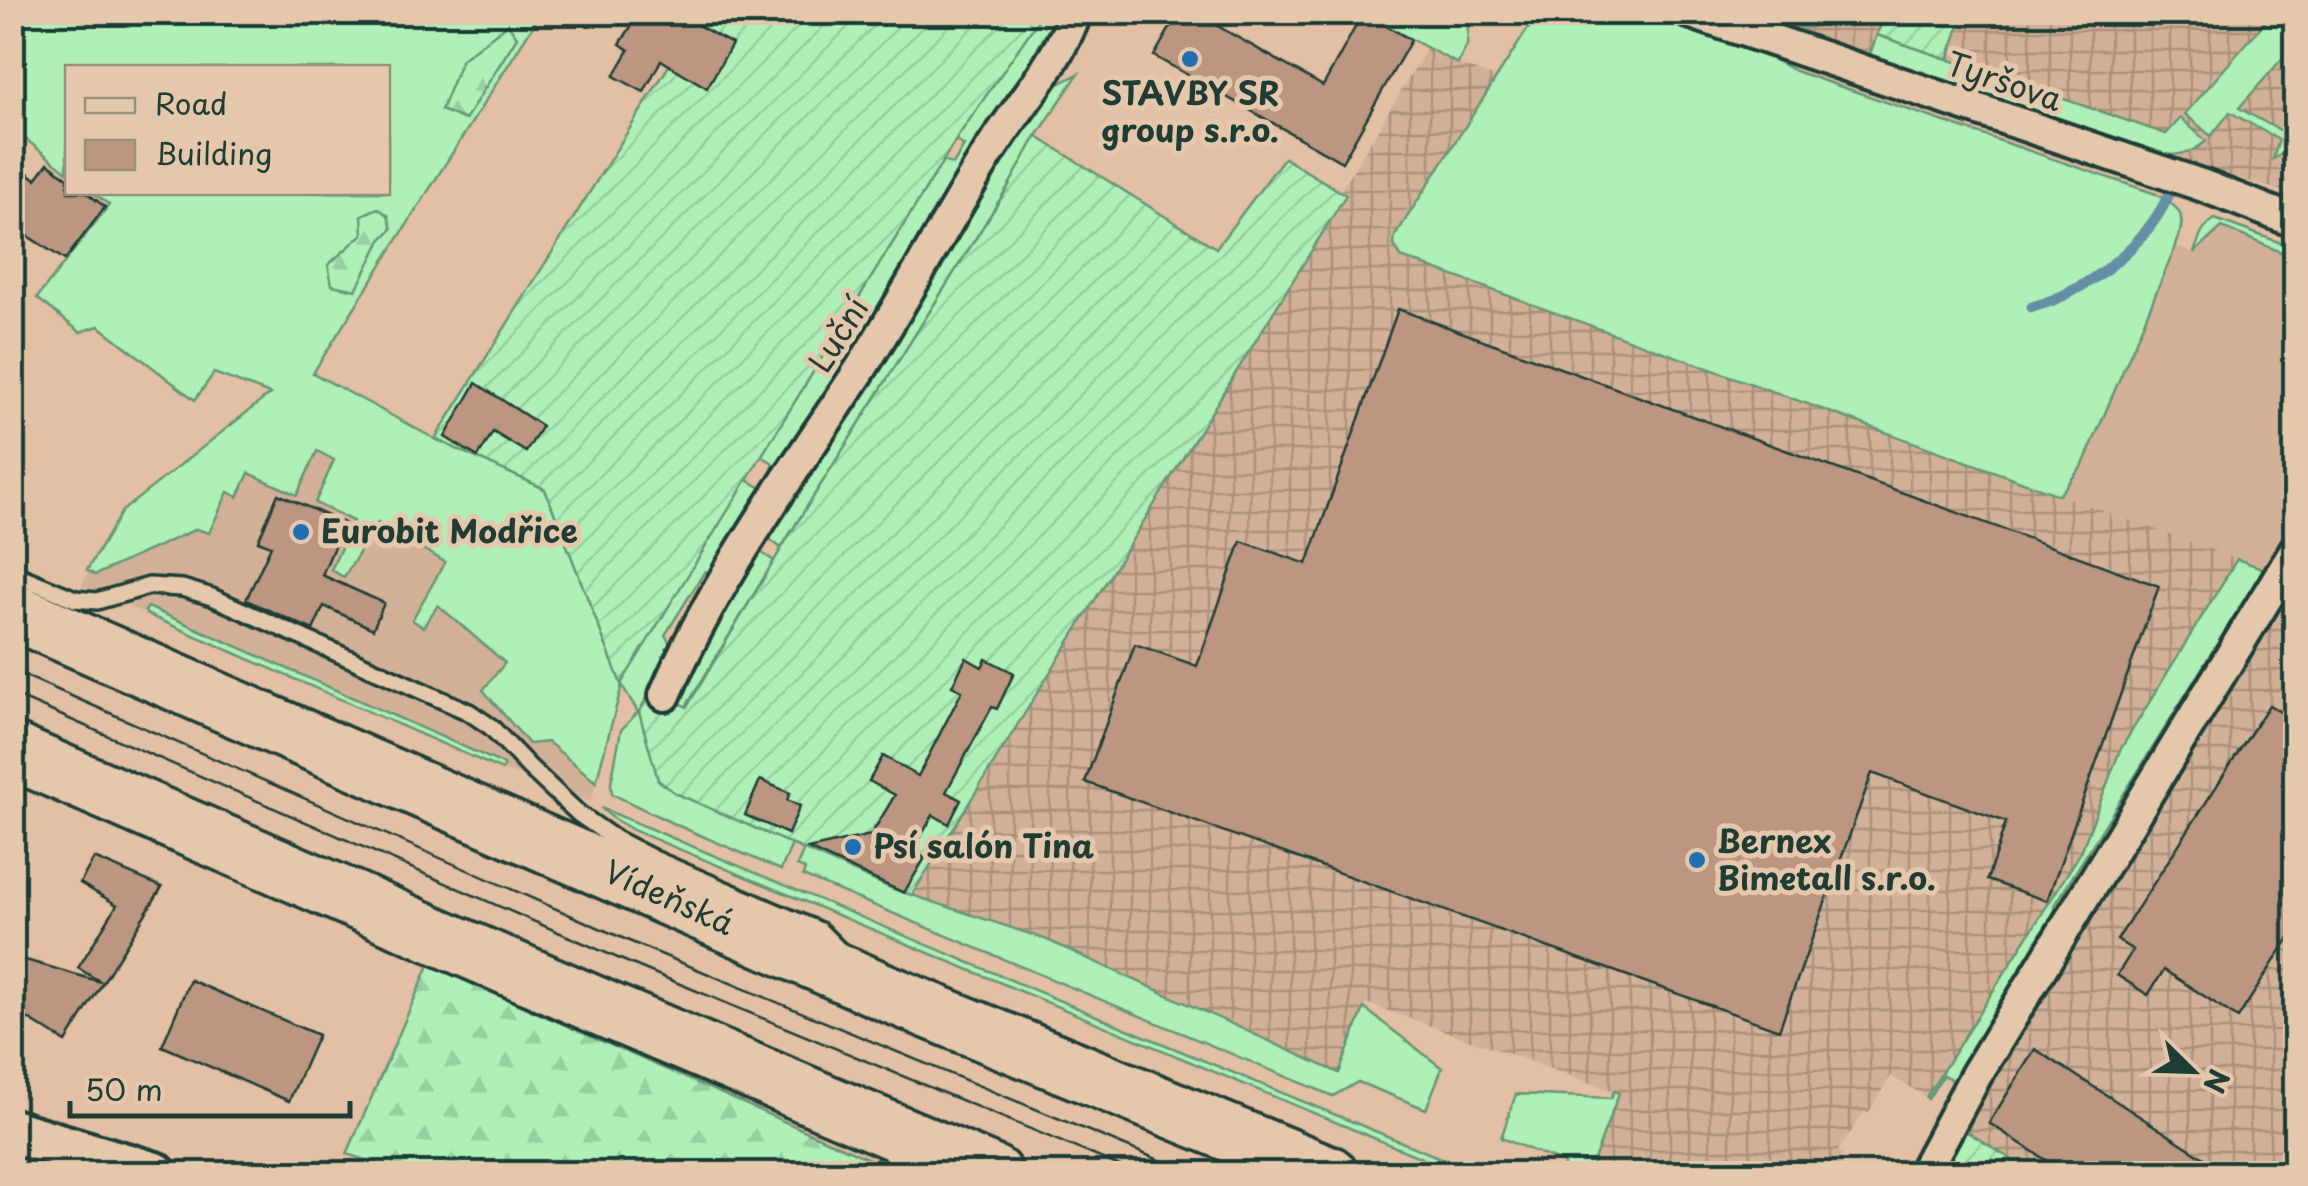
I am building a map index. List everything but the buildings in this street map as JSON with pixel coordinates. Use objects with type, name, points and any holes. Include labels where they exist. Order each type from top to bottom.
[{"type":"highway","name":"Vídeňská","points":[[12,611],[882,991],[1329,1174]]},
{"type":"highway","points":[[12,751],[994,1174]]},
{"type":"street","name":"Luční","points":[[665,695],[719,587],[875,346],[989,152],[1059,49],[1076,12]]},
{"type":"street","name":"Tyršova","points":[[1689,12],[2204,186],[2296,222]]},
{"type":"street","points":[[1923,1174],[1976,1075],[2296,549]]},
{"type":"street","points":[[12,1131],[154,1174]]},
{"type":"lane","points":[[12,574],[75,599],[97,600],[149,586],[182,588],[212,597],[442,698],[482,719],[579,814],[615,838],[654,859],[820,931],[882,991]]},
{"type":"shaded area","points":[[1742,13],[2295,13],[2295,195],[2144,152]]},
{"type":"shaded area","points":[[1427,48],[1496,78],[1437,270],[2237,559],[2120,750],[2081,852],[1926,1097],[1891,1076],[1868,1113],[1864,1112],[1838,1151],[1843,1154],[1839,1161],[1849,1173],[1589,1173],[1619,1093],[1366,1003],[1340,1073],[1045,939],[912,895],[1345,196],[1340,192]]},
{"type":"shaded area","points":[[2222,227],[2295,258],[2295,518],[2264,569],[2059,495],[2083,465],[2176,246],[2194,253]]},
{"type":"shaded area","points":[[297,374],[545,489],[621,684],[591,802],[502,770],[82,586],[93,556],[122,511]]},
{"type":"shaded area","points":[[2295,575],[2295,1173],[1944,1174],[1961,1128]]},
{"type":"green space","points":[[184,12],[541,13],[313,373],[435,439],[545,489],[621,683],[746,479],[763,489],[774,475],[772,462],[761,456],[943,161],[953,165],[964,146],[955,140],[979,102],[1043,13],[1058,13],[946,206],[715,577],[705,571],[665,635],[674,650],[639,712],[659,780],[675,793],[792,844],[781,870],[612,794],[621,730],[638,712],[622,685],[596,782],[548,742],[529,744],[483,690],[505,663],[438,605],[423,627],[412,620],[445,562],[378,523],[344,577],[331,570],[353,521],[315,503],[334,460],[317,451],[297,495],[249,473],[238,497],[228,492],[209,533],[196,529],[95,575],[87,570],[122,511],[270,394],[214,373],[195,400],[99,326],[80,332],[37,298],[109,205],[96,195],[390,195],[390,65],[65,65],[65,170],[13,129],[12,13],[44,13],[89,22],[147,21]]},
{"type":"green space","points":[[1964,12],[1948,59],[1877,35],[1885,13]]},
{"type":"green space","points":[[702,13],[1043,13],[959,135],[621,684],[545,489],[435,439]]},
{"type":"green space","points":[[1362,13],[1469,13],[1467,45],[1458,64]]},
{"type":"green space","points":[[1542,13],[1637,13],[2156,194],[2172,204],[2181,221],[2176,246],[2083,465],[2059,495],[1401,257],[1394,245],[1395,236],[1527,30]]},
{"type":"green space","points":[[1742,13],[1830,13],[1823,24],[1802,27]]},
{"type":"green space","points":[[2273,13],[2295,13],[2295,44],[2239,108],[2295,139],[2295,146],[2273,159],[2279,140],[2230,112],[2211,136],[2185,114]]},
{"type":"green space","points":[[508,24],[517,37],[465,120],[441,110],[462,59]]},
{"type":"green space","points":[[1877,35],[2166,134],[2181,118],[2206,141],[2185,153],[2144,152],[1878,60],[1870,54]]},
{"type":"green space","points":[[1078,74],[781,548],[764,535],[1017,127],[1055,86]]},
{"type":"green space","points":[[1036,136],[1216,248],[1284,158],[1346,195],[912,895],[675,793],[658,780],[639,712],[653,688],[687,707]]},
{"type":"green space","points":[[378,208],[388,215],[392,229],[381,240],[356,290],[332,285],[328,265],[363,234],[362,215]]},
{"type":"green space","points":[[2215,219],[2295,248],[2295,258],[2222,227],[2194,253],[2199,238]]},
{"type":"green space","points":[[2295,518],[2295,524],[2055,905],[2010,986],[2010,994],[1958,1083],[1943,1075],[1928,1099],[2081,852],[2120,750],[2237,559],[2264,569]]},
{"type":"green space","points":[[755,548],[774,561],[686,707],[672,699]]},
{"type":"green space","points":[[148,607],[504,767],[502,770],[146,614]]},
{"type":"green space","points":[[601,808],[1477,1173],[1458,1173],[635,831]]},
{"type":"green space","points":[[804,849],[891,888],[1045,939],[1339,1073],[1364,1008],[1442,1068],[1426,1109],[1358,1082],[1333,1096],[803,876],[805,869],[797,866]]},
{"type":"green space","points":[[429,965],[901,1173],[407,1174],[347,1154]]},
{"type":"green space","points":[[1614,1091],[1619,1093],[1589,1173],[1564,1173],[1564,1163],[1501,1138],[1516,1094],[1611,1098]]},
{"type":"green space","points":[[1961,1128],[2033,1173],[1955,1173],[1951,1160]]},
{"type":"waterway","points":[[2032,307],[2073,291],[2112,264],[2146,231],[2169,194]]},
{"type":"tram line","points":[[12,670],[636,944],[1193,1174]]},
{"type":"tram line","points":[[12,694],[627,962],[1139,1174]]},
{"type":"place","name":"STAVBY SR group s.r.o.","points":[[1190,59]]},
{"type":"place","name":"Eurobit Modřice","points":[[301,532]]},
{"type":"place","name":"Psí salón Tina","points":[[853,847]]},
{"type":"place","name":"Bernex Bimetall s.r.o.","points":[[1697,860]]}]
